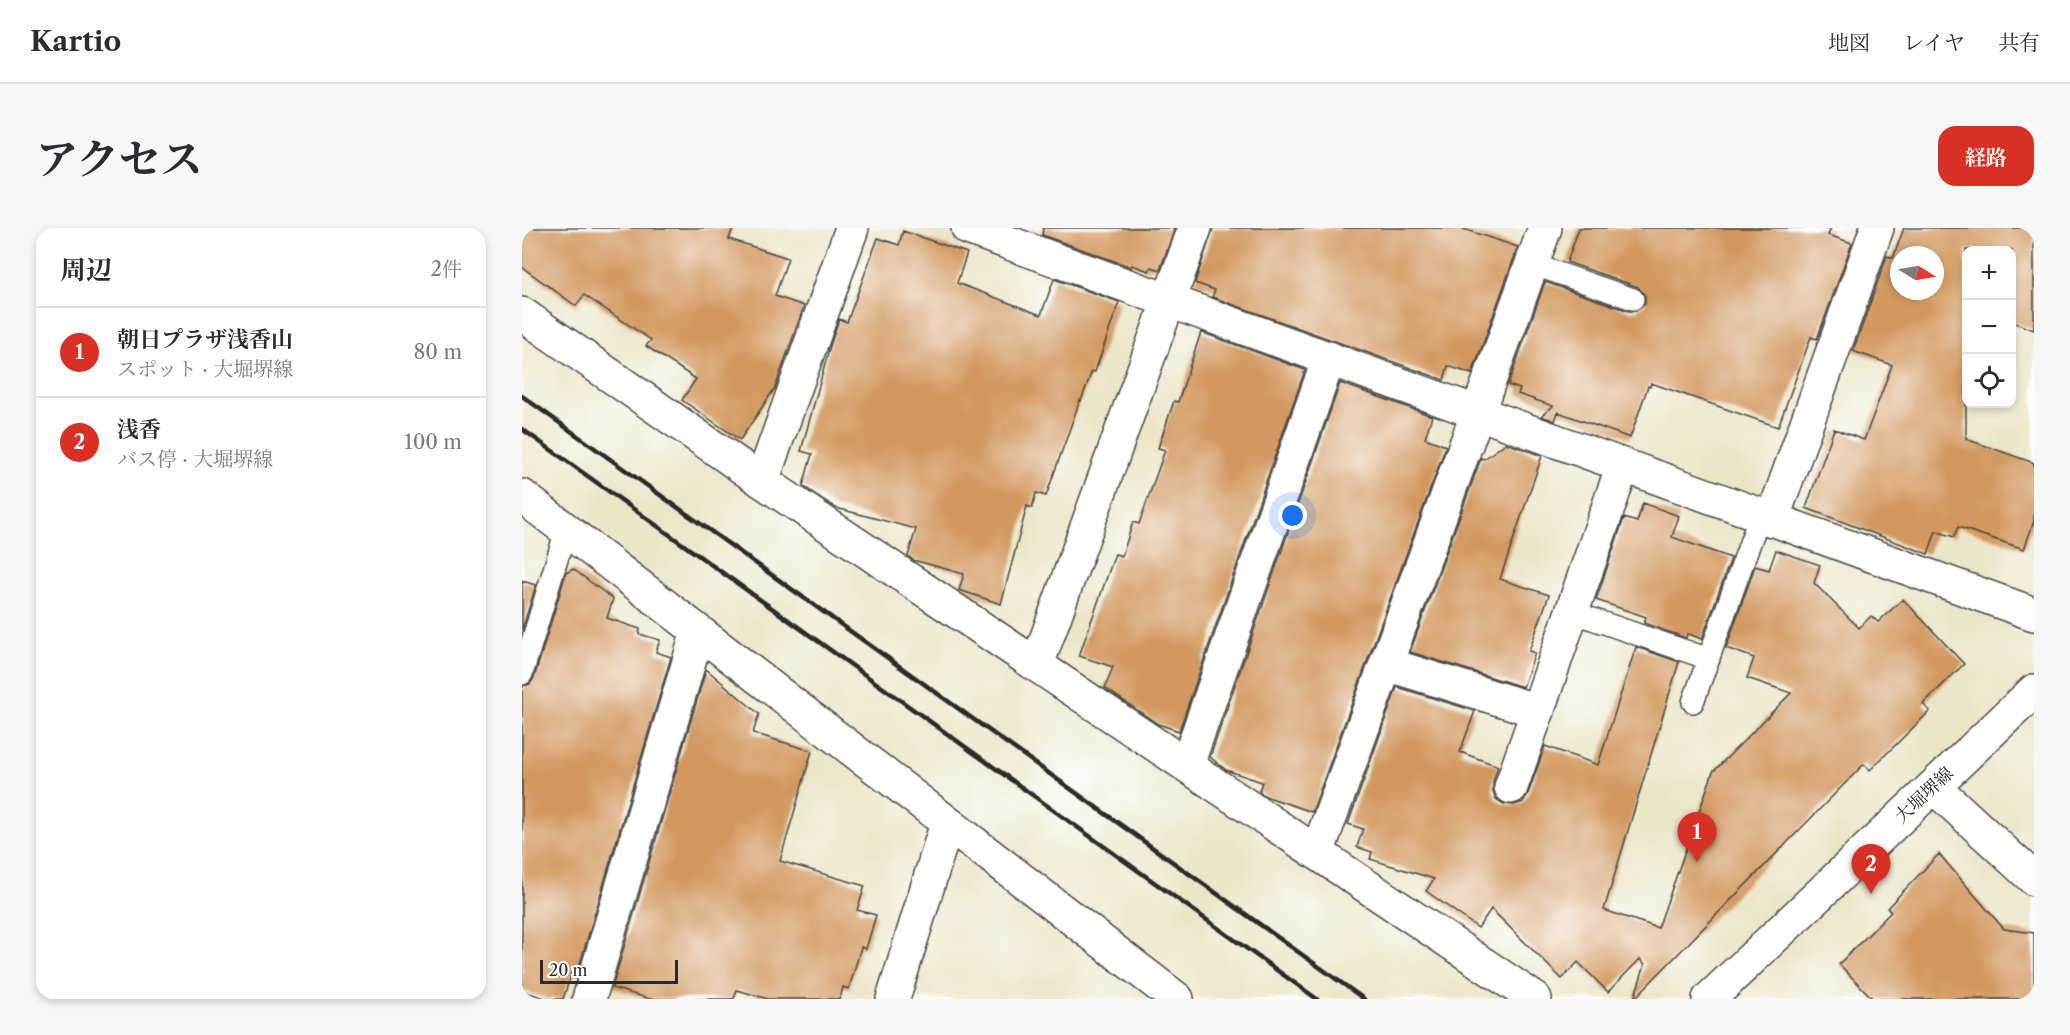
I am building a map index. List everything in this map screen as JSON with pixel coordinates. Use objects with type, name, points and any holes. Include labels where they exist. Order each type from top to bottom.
[{"type":"street","points":[[762,481],[852,228]]},
{"type":"street","points":[[968,228],[2034,614]]},
{"type":"street","points":[[1037,665],[1195,228]]},
{"type":"street","points":[[1766,517],[1877,228]]},
{"type":"street","points":[[1317,853],[1532,264],[1539,230]]},
{"type":"street","points":[[522,314],[762,481],[1535,999]]},
{"type":"street","points":[[1186,765],[1329,358]]},
{"type":"street","points":[[1511,787],[1623,465]]},
{"type":"street","points":[[522,496],[1177,999]]},
{"type":"street","points":[[589,999],[698,631]]},
{"type":"street","points":[[1386,664],[1538,711]]},
{"type":"street","name":"大堀堺線","points":[[1709,999],[2034,691]]},
{"type":"street","points":[[1934,787],[2034,879]]},
{"type":"street","points":[[893,999],[947,823]]},
{"type":"lane","points":[[1532,264],[1633,299]]},
{"type":"lane","points":[[1693,702],[1766,517]]},
{"type":"lane","points":[[522,674],[566,530]]},
{"type":"lane","points":[[1572,612],[1709,659]]},
{"type":"building","points":[[522,228],[733,228],[729,239],[788,258],[775,296],[804,306],[775,388],[740,440],[682,400],[696,379],[646,346],[651,340],[584,295],[576,306],[522,267]]},
{"type":"building","points":[[1043,228],[1175,228],[1160,270],[1151,267],[1149,271],[1132,265],[1131,267],[1042,235]]},
{"type":"building","points":[[1213,228],[1460,228],[1518,247],[1472,374],[1448,366],[1444,380],[1212,297],[1215,290],[1195,283]]},
{"type":"building","points":[[1579,228],[1831,228],[1828,235],[1852,243],[1817,339],[1811,337],[1778,427],[1651,383],[1630,438],[1558,412],[1555,421],[1541,416],[1553,406],[1518,394],[1520,389],[1508,385],[1545,282],[1629,311],[1636,311],[1645,304],[1645,296],[1638,287],[1567,262]]},
{"type":"building","points":[[1904,228],[2034,228],[2034,330],[2016,323],[2016,246],[1962,246],[1962,408],[1966,408],[1966,439],[2034,463],[2034,521],[2024,549],[1958,527],[1954,537],[1936,531],[1928,554],[1806,508],[1834,429],[1864,440],[1892,365],[1853,351],[1887,256],[1890,257],[1890,300],[1944,300],[1944,246],[1897,246]]},
{"type":"building","points":[[903,231],[967,253],[957,283],[1041,315],[1054,279],[1119,302],[1095,372],[1092,371],[1080,400],[1046,496],[1036,493],[1032,508],[1027,506],[1001,604],[959,590],[964,574],[913,560],[908,556],[916,529],[836,508],[803,486],[812,454],[801,451],[839,319],[847,322],[878,238],[899,245]]},
{"type":"building","points":[[1201,332],[1305,370],[1179,731],[1158,724],[1105,688],[1113,667],[1079,656],[1115,554],[1122,556],[1133,522],[1139,524],[1165,450],[1158,448],[1174,401],[1178,402]]},
{"type":"building","points":[[1340,383],[1432,416],[1425,438],[1446,446],[1312,812],[1265,796],[1259,791],[1262,782],[1226,770],[1210,757]]},
{"type":"building","points":[[1506,443],[1542,456],[1500,579],[1549,595],[1529,651],[1535,653],[1523,687],[1410,652],[1481,458],[1484,459]]},
{"type":"building","points":[[1643,503],[1679,516],[1672,537],[1731,558],[1702,639],[1689,634],[1686,638],[1644,623],[1646,617],[1596,600],[1624,518],[1637,522]]},
{"type":"building","points":[[1776,550],[1820,565],[1814,583],[1859,628],[1871,616],[1878,622],[1903,599],[1964,664],[1923,704],[1930,711],[1870,770],[1864,764],[1634,999],[1645,964],[1640,959],[1608,992],[1578,962],[1562,979],[1491,909],[1478,928],[1426,891],[1434,879],[1370,859],[1372,852],[1357,847],[1363,829],[1348,824],[1397,687],[1475,711],[1460,752],[1498,766],[1493,781],[1496,799],[1504,804],[1514,805],[1523,802],[1528,794],[1545,746],[1598,765],[1636,647],[1679,662],[1604,910],[1658,928],[1713,772],[1791,693],[1747,678],[1754,658],[1726,648],[1755,566],[1769,570]]},
{"type":"building","points":[[573,569],[613,599],[607,618],[640,629],[639,634],[660,640],[656,652],[671,657],[576,977],[571,975],[563,999],[548,999],[522,991],[522,686],[530,684],[534,678],[566,573]]},
{"type":"building","points":[[522,581],[536,585],[522,630]]},
{"type":"building","points":[[706,669],[759,714],[753,733],[812,751],[780,861],[865,886],[857,910],[876,915],[866,949],[861,947],[849,989],[843,987],[840,999],[768,999],[737,990],[734,999],[650,999],[612,988]]},
{"type":"building","points":[[1939,854],[2004,929],[2034,933],[2034,999],[1873,999],[1839,964],[1891,912],[1887,908]]},
{"type":"railway","points":[[522,396],[1364,999]]},
{"type":"railway","points":[[522,429],[1317,999]]},
{"type":"place","name":"朝日プラザ浅香山","points":[[1697,862]]},
{"type":"place","name":"浅香","points":[[1871,894]]}]
